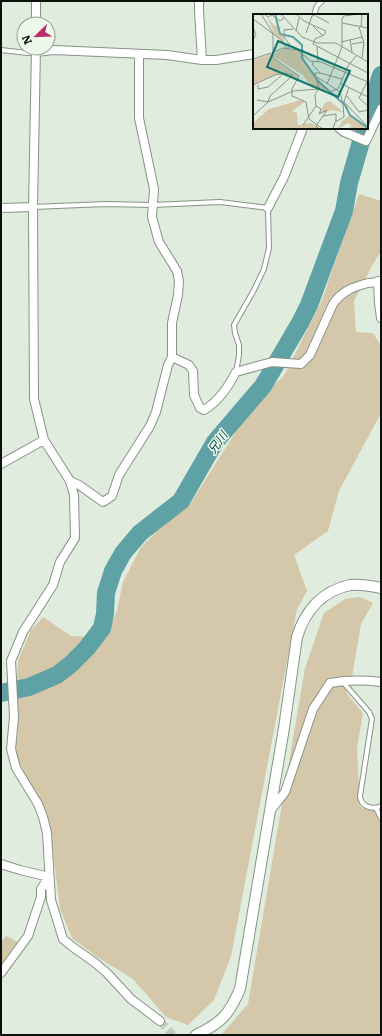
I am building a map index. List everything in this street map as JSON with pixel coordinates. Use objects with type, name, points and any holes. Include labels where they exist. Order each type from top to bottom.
[{"type":"street","points":[[36,1],[36,16]]},
{"type":"street","points":[[199,1],[202,60]]},
{"type":"street","points":[[56,50],[167,55],[202,60],[216,60],[253,54]]},
{"type":"street","points":[[70,481],[79,485],[104,502],[112,496],[119,475],[150,426],[156,412],[168,365],[172,357],[172,324],[178,295],[179,281],[177,271],[159,242],[152,216],[154,189],[139,118],[139,54]]},
{"type":"street","points":[[36,56],[33,208],[34,400],[44,440],[70,481],[74,495],[75,538],[60,562],[54,585],[23,632],[11,661],[14,717],[11,749],[16,768],[38,804],[43,817],[47,833],[51,900],[63,939],[103,969],[131,999],[160,1021]]},
{"type":"street","points":[[341,130],[366,141],[381,109]]},
{"type":"street","points":[[268,208],[284,177],[303,129]]},
{"type":"street","points":[[1,208],[33,208]]},
{"type":"street","points":[[172,357],[189,365],[193,371],[194,395],[200,408],[204,410],[209,407],[227,388],[236,372],[272,362],[301,364],[310,355],[333,304],[344,292],[353,286],[379,282],[381,318]]},
{"type":"street","points":[[1,464],[44,440]]},
{"type":"street","points":[[196,1035],[214,1026],[225,1015],[234,1004],[240,989],[297,637],[302,622],[320,599],[329,592],[351,585],[366,585],[381,588]]},
{"type":"street","points":[[270,811],[285,792],[313,708],[330,683],[342,681],[381,682]]},
{"type":"street","points":[[1,864],[49,877]]},
{"type":"street","points":[[1,973],[28,936],[41,898],[41,890],[49,877]]},
{"type":"lane","points":[[314,14],[317,6],[322,1]]},
{"type":"lane","points":[[1,50],[16,52]]},
{"type":"lane","points":[[33,208],[106,204],[152,205],[220,202],[268,208],[269,248],[264,269],[234,325],[239,345],[236,372]]},
{"type":"lane","points":[[342,681],[369,712],[372,720],[360,801],[362,805],[376,808],[381,806]]},
{"type":"lane","points":[[376,808],[381,818]]},
{"type":"shaded area","points":[[359,194],[381,201],[381,251],[354,301],[356,332],[373,333],[381,346],[381,413],[339,491],[328,531],[294,555],[307,591],[297,609],[231,956],[214,1000],[188,1025],[166,1017],[133,979],[97,957],[72,938],[60,909],[50,826],[24,773],[15,750],[18,734],[16,696],[18,661],[31,630],[43,617],[71,636],[106,638],[117,610],[123,582],[141,547],[165,524],[190,504],[249,411],[285,374],[322,300]]},
{"type":"shaded area","points":[[360,597],[373,603],[361,624],[352,677],[346,693],[363,713],[357,748],[359,787],[358,802],[362,808],[374,809],[381,823],[381,1035],[221,1035],[248,1004],[305,668],[324,613],[345,599]]},
{"type":"shaded area","points":[[6,936],[18,942],[1,965],[1,942]]},
{"type":"waterway","name":"兄川","points":[[368,116],[381,75]]},
{"type":"waterway","name":"兄川","points":[[1,693],[29,687],[57,675],[87,648],[102,628],[105,614],[106,593],[113,571],[123,553],[140,533],[181,501],[215,442],[263,386],[309,305],[344,211],[349,183],[365,129]]},
{"type":"tunnel","points":[[160,1021],[173,1035]]}]
